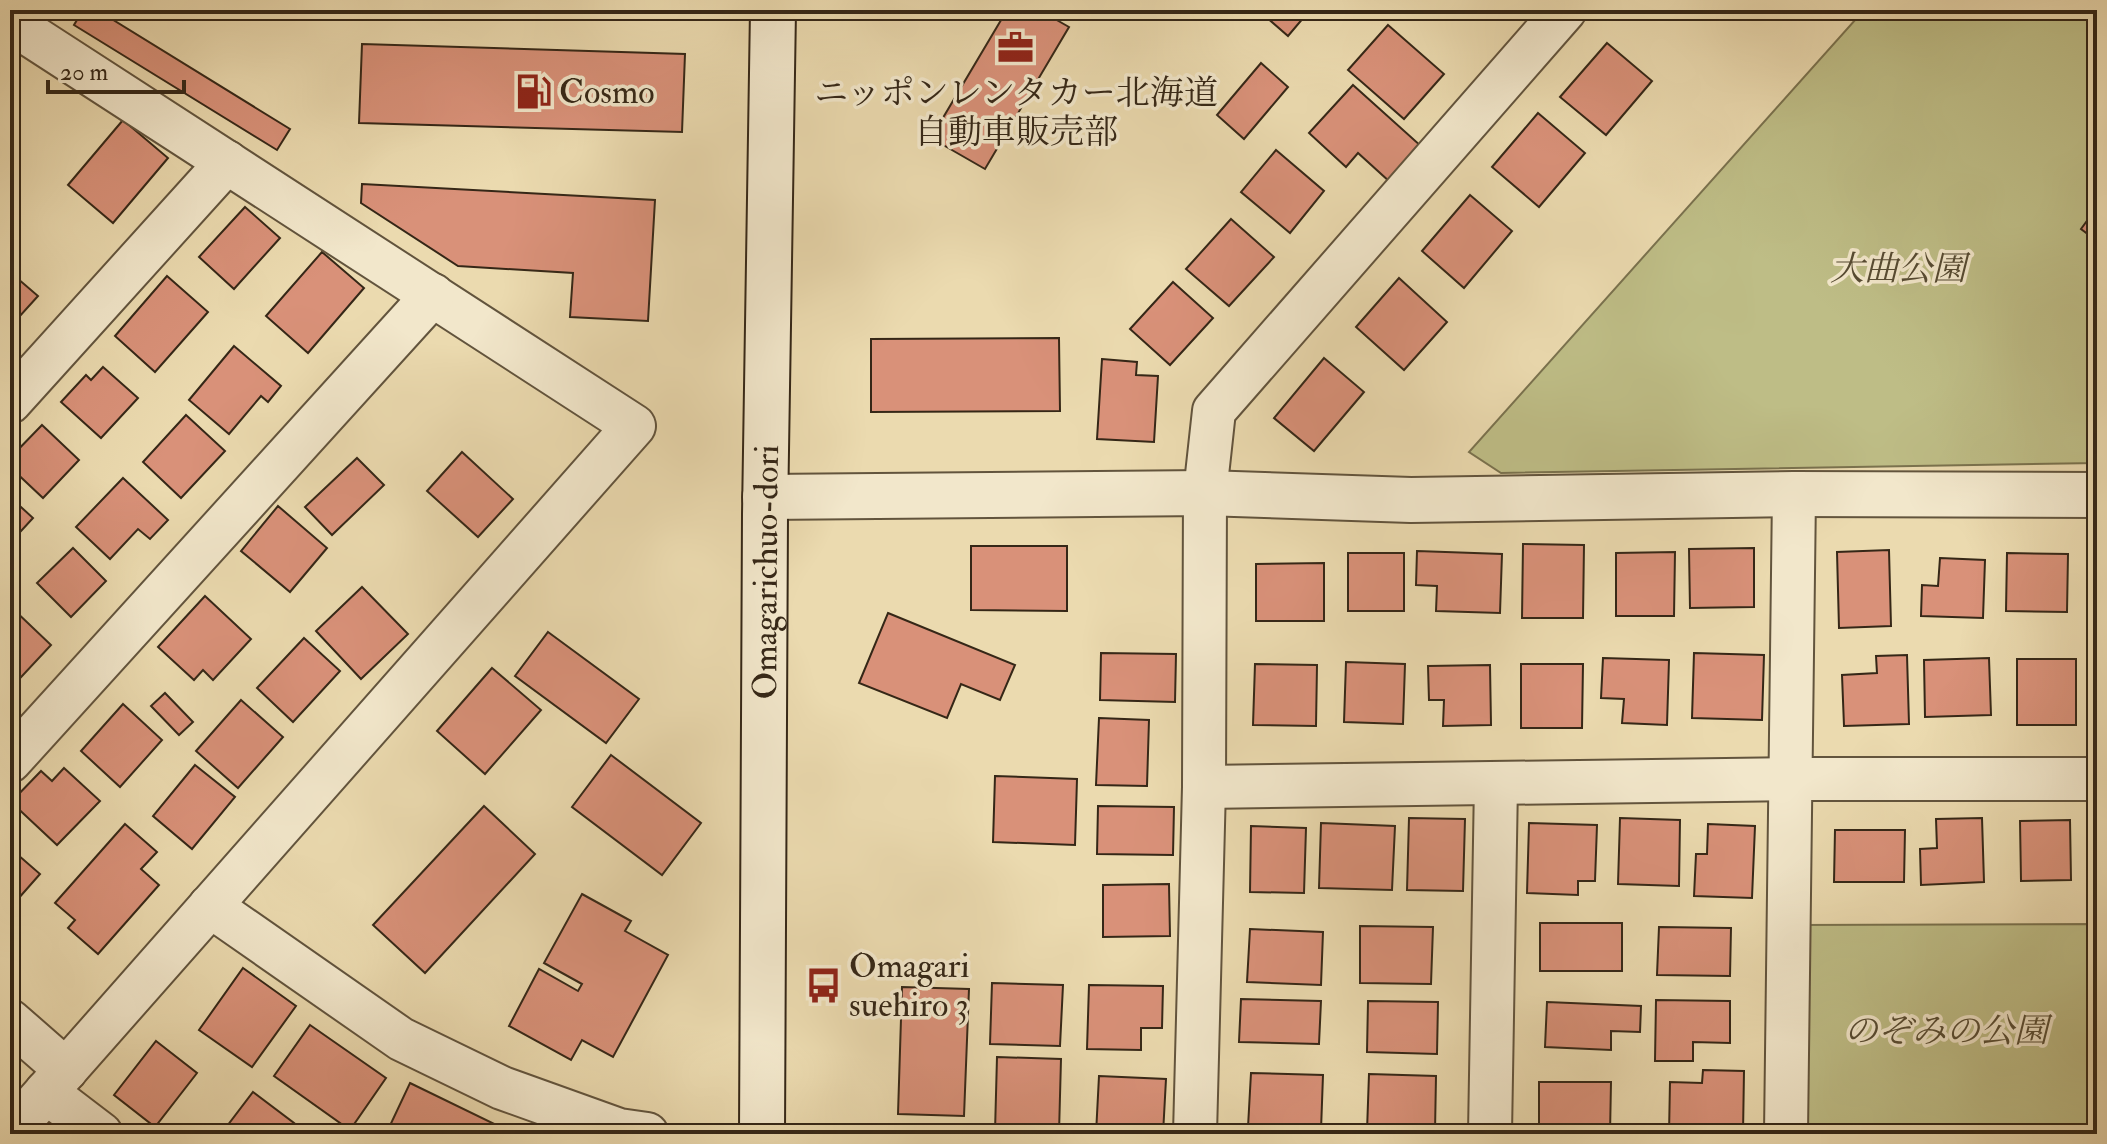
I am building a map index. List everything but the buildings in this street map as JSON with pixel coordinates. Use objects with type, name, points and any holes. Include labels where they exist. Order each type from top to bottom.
[{"type":"street","name":"Omagarichuo-dori","points":[[762,1134],[765,497],[773,10]]},
{"type":"street","points":[[1195,1134],[1204,787],[1205,493],[1214,411],[1565,10]]},
{"type":"street","points":[[10,1133],[634,426],[227,162],[13,29]]},
{"type":"street","points":[[10,402],[227,162]]},
{"type":"street","points":[[10,761],[433,295]]},
{"type":"street","points":[[765,497],[1205,493],[1411,500],[1794,494],[2097,495]]},
{"type":"street","points":[[1786,1134],[1794,494]]},
{"type":"street","points":[[1204,787],[1791,779],[2097,779]]},
{"type":"street","points":[[1490,1134],[1496,783]]},
{"type":"street","points":[[210,906],[401,1039],[502,1088],[619,1130],[647,1134]]},
{"type":"street","points":[[10,1021],[101,1134]]},
{"type":"green space","name":"大曲公園","points":[[1864,10],[2097,10],[2097,463],[1501,473],[1469,452]]},
{"type":"green space","name":"のぞみの公園","points":[[2097,924],[2097,1134],[1793,1134],[1796,925]]},
{"type":"place","name":"ニッポンレンタカー北海道 自動車販売部","points":[[1016,48]]},
{"type":"place","name":"Cosmo","points":[[533,91]]},
{"type":"place","name":"Omagari suehiro 3","points":[[823,985]]}]
